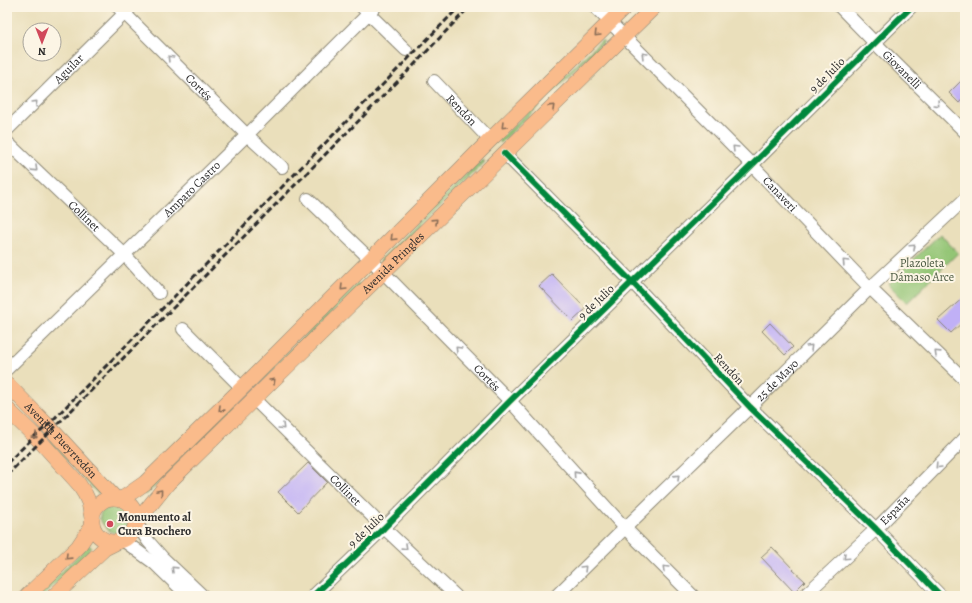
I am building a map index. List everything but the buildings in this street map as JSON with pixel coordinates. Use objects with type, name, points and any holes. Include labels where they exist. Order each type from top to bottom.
[{"type":"main road","name":"Avenida Pringles","points":[[118,499],[145,483],[625,7]]},
{"type":"main road","name":"Avenida Pringles","points":[[136,523],[168,483],[654,7]]},
{"type":"main road","name":"Avenida Pueyrredón","points":[[7,384],[118,499]]},
{"type":"main road","name":"Avenida Pueyrredón","points":[[7,409],[41,442],[78,483],[89,503],[92,522]]},
{"type":"main road","points":[[27,596],[78,547],[92,522],[93,512],[97,506],[108,499],[118,499],[128,503],[136,515],[136,523],[130,536],[120,542],[104,548],[54,596]]},
{"type":"main road","points":[[92,522],[96,533],[101,539],[108,542],[120,542]]},
{"type":"street","name":"Canaveri","points":[[595,7],[752,165],[870,288],[965,380]]},
{"type":"street","name":"Giovanelli","points":[[840,7],[875,44],[965,132]]},
{"type":"street","name":"9 de Julio","points":[[313,596],[384,528],[510,401],[752,165],[911,7]]},
{"type":"street","name":"Aguilar","points":[[7,130],[125,9]]},
{"type":"street","name":"Cortés","points":[[125,9],[247,135],[282,166]]},
{"type":"street","name":"Amparo Castro","points":[[7,369],[247,135],[368,9]]},
{"type":"street","points":[[368,9],[406,50]]},
{"type":"street","name":"Rendón","points":[[434,81],[490,140]]},
{"type":"street","name":"Collinet","points":[[7,142],[125,255],[159,292]]},
{"type":"street","name":"Rendón","points":[[504,153],[632,282],[750,406],[876,529],[941,596]]},
{"type":"street","name":"25 de Mayo","points":[[556,596],[870,288],[965,199]]},
{"type":"street","name":"Cortés","points":[[308,200],[371,260],[510,401],[625,528],[693,596]]},
{"type":"street","points":[[183,329],[242,388]]},
{"type":"street","name":"Collinet","points":[[254,399],[384,528],[456,596]]},
{"type":"street","name":"España","points":[[804,596],[876,529],[965,438]]},
{"type":"street","points":[[136,523],[148,541],[162,557],[203,596]]},
{"type":"street","points":[[120,542],[154,563],[188,596]]},
{"type":"green space","points":[[602,40],[604,42],[501,143],[499,140]]},
{"type":"green space","points":[[482,159],[485,162],[382,262],[380,260]]},
{"type":"green space","name":"Plazoleta Dámaso Arce","points":[[940,234],[958,253],[907,303],[888,284]]},
{"type":"green space","points":[[358,283],[360,286],[257,386],[255,384]]},
{"type":"green space","points":[[233,405],[236,407],[146,495],[143,493]]},
{"type":"green space","points":[[51,440],[100,492],[98,494],[49,442]]},
{"type":"green space","points":[[106,507],[115,507],[127,521],[128,526],[121,534],[110,531],[102,522],[100,517],[101,512]]},
{"type":"green space","points":[[89,545],[92,548],[43,596],[37,596]]},
{"type":"railway","points":[[7,463],[47,426],[459,7]]},
{"type":"railway","points":[[7,475],[413,66],[469,7]]},
{"type":"cycle path","points":[[313,596],[384,528],[510,401],[752,165],[911,7]]},
{"type":"cycle path","points":[[504,153],[632,282],[750,407],[876,529],[941,596]]},
{"type":"place","name":"Monumento al Cura Brochero","points":[[110,524]]}]
